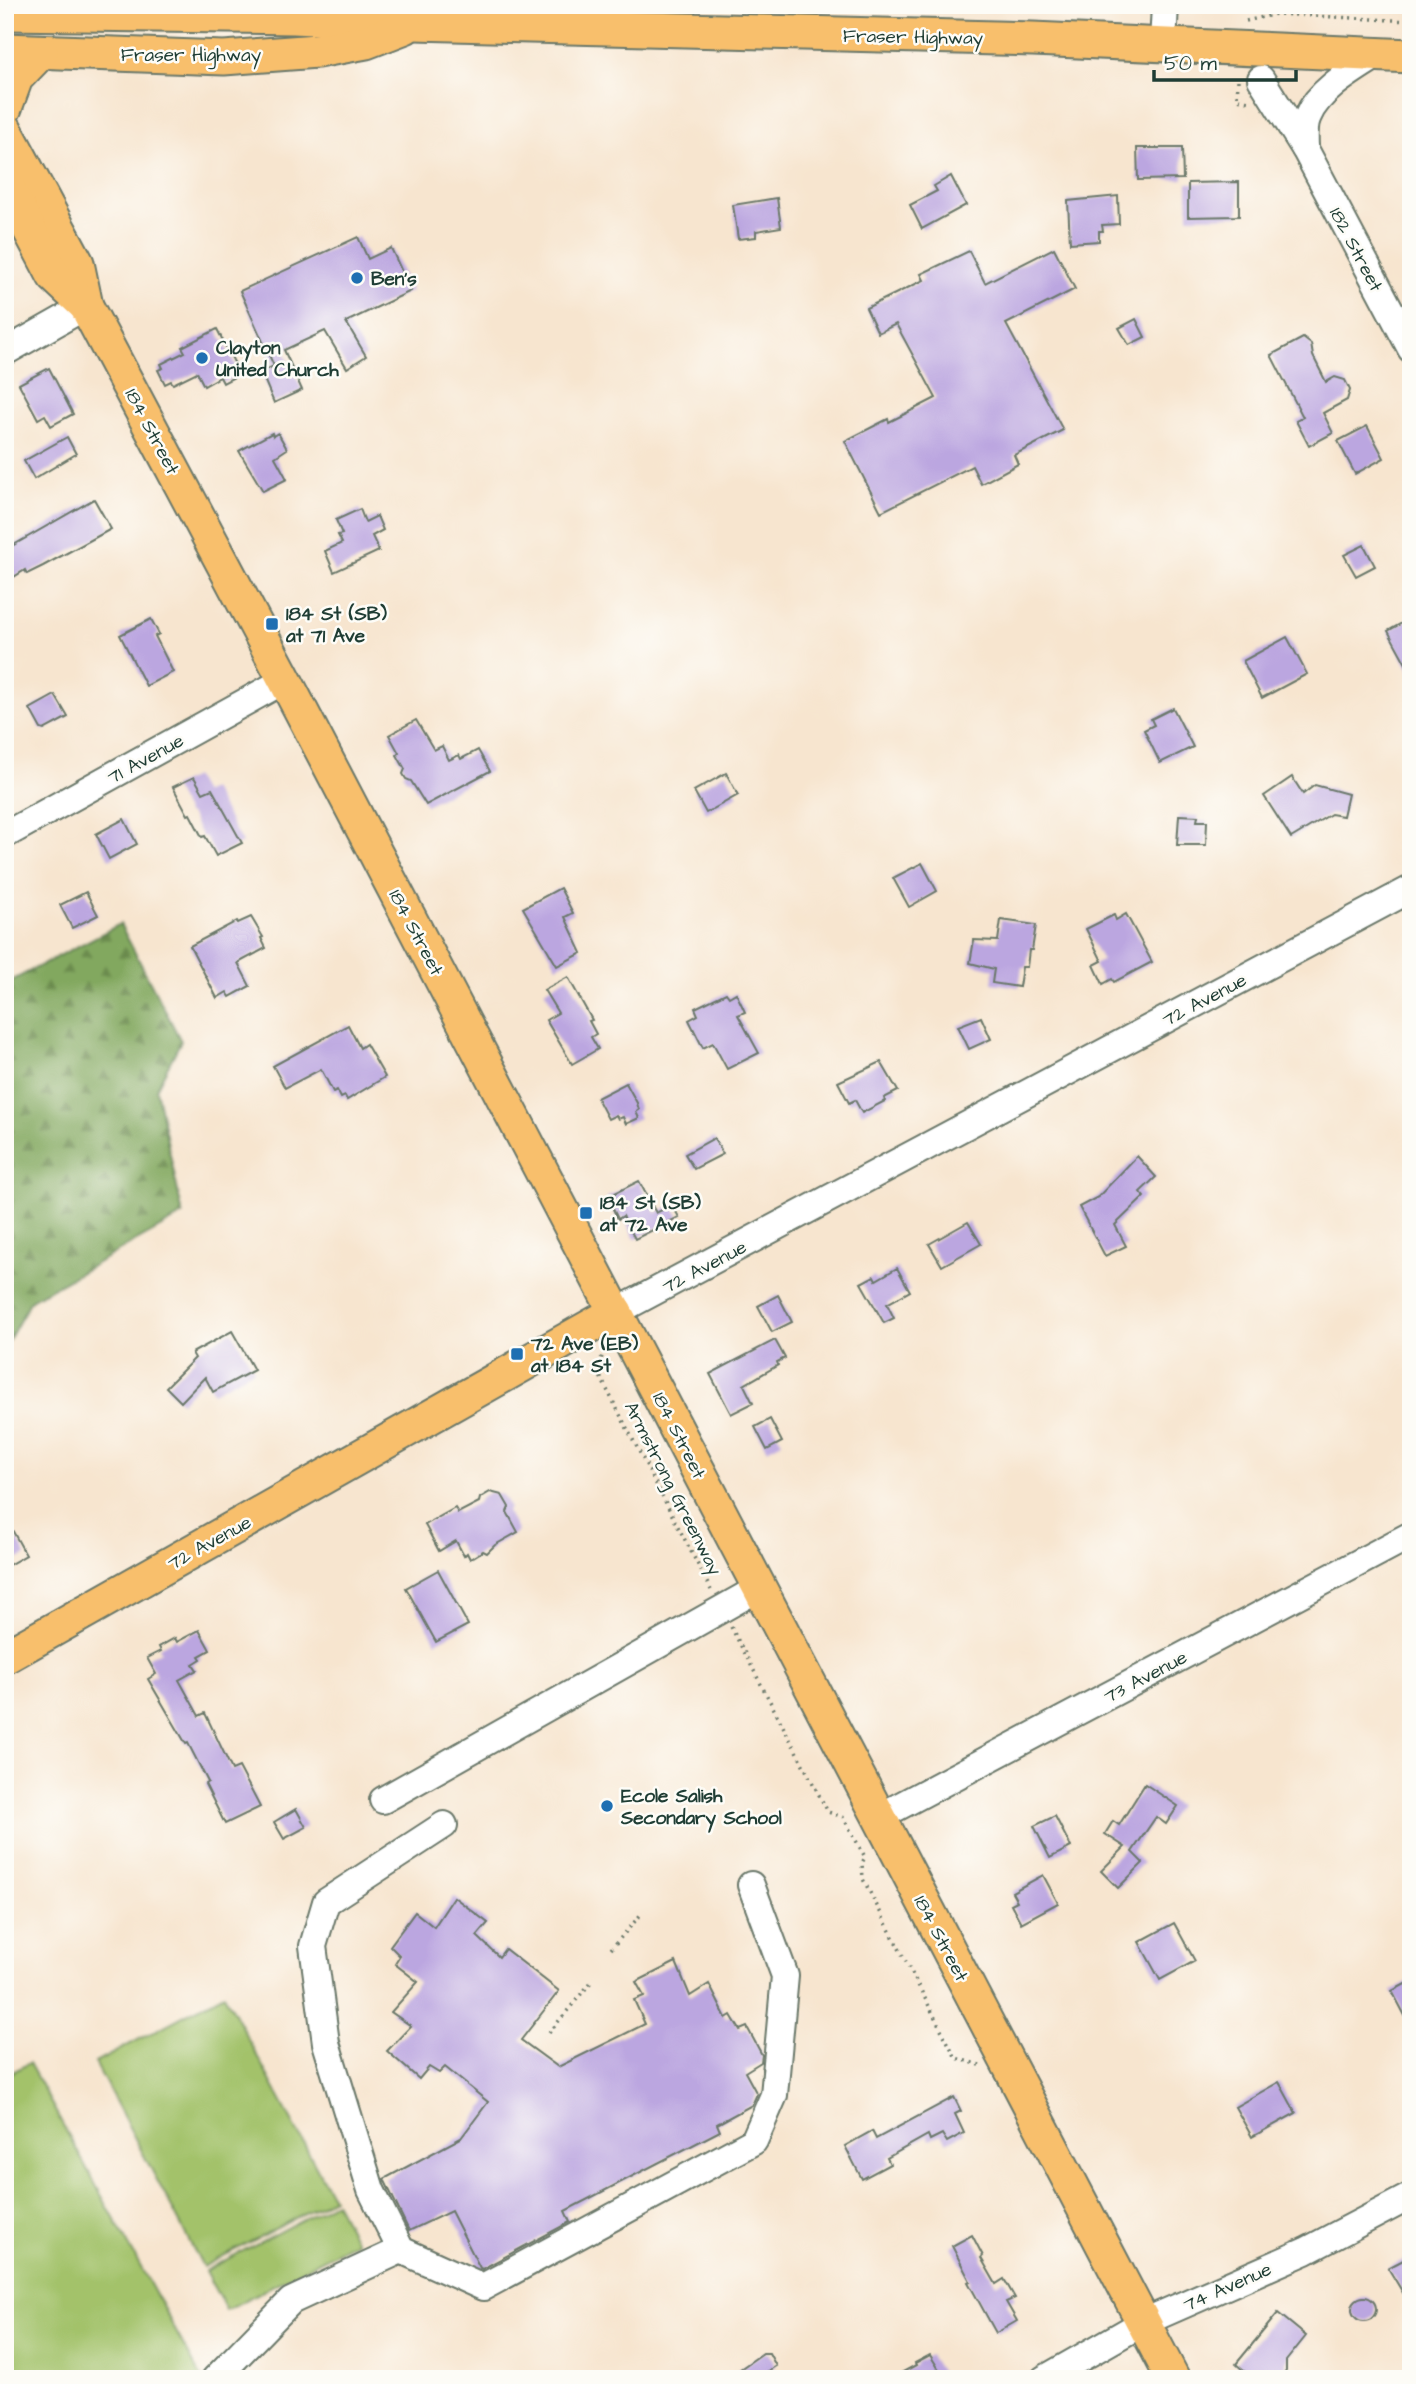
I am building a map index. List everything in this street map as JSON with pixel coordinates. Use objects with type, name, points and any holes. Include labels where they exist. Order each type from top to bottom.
[{"type":"main road","name":"Fraser Highway","points":[[5,13],[90,10],[353,12],[415,23],[1033,38],[1395,55]]},
{"type":"main road","name":"Fraser Highway","points":[[5,50],[224,58],[317,51],[366,42],[415,23]]},
{"type":"main road","points":[[5,108],[16,78],[41,52]]},
{"type":"main road","name":"184 Street","points":[[5,129],[77,263],[86,306],[285,680],[1173,2379]]},
{"type":"main road","name":"184 Street","points":[[5,183],[54,276],[86,306]]},
{"type":"main road","name":"72 Avenue","points":[[5,1657],[616,1312]]},
{"type":"street","points":[[1163,44],[1165,5]]},
{"type":"street","points":[[1305,149],[1304,130],[1311,109],[1334,83],[1395,55]]},
{"type":"street","name":"182 Street","points":[[1262,79],[1305,149],[1411,349]]},
{"type":"street","points":[[5,352],[86,306]]},
{"type":"street","name":"71 Avenue","points":[[5,835],[285,680]]},
{"type":"street","name":"72 Avenue","points":[[616,1312],[1411,890]]},
{"type":"street","name":"73 Avenue","points":[[879,1817],[1411,1535]]},
{"type":"street","points":[[383,1800],[759,1588]]},
{"type":"street","points":[[444,1825],[326,1902],[313,1946],[327,2043],[372,2190],[401,2250],[482,2287],[754,2141],[774,2095],[785,1976],[751,1885]]},
{"type":"street","name":"74 Avenue","points":[[1044,2379],[1144,2322],[1306,2251],[1411,2196]]},
{"type":"street","points":[[215,2379],[290,2301],[401,2250]]},
{"type":"path","points":[[1240,22],[1276,14],[1411,21]]},
{"type":"path","name":"Armstrong Greenway","points":[[604,1350],[599,1366],[601,1378],[713,1594]]},
{"type":"path","points":[[729,1624],[828,1812],[843,1817],[865,1857],[861,1871],[863,1879],[957,2058],[982,2065]]},
{"type":"path","points":[[611,1949],[643,1912]]},
{"type":"path","points":[[549,2033],[592,1981]]},
{"type":"green space","points":[[120,924],[181,1041],[156,1089],[183,1215],[31,1300],[5,1347],[5,984]]},
{"type":"green space","points":[[224,1994],[333,2198],[203,2267],[95,2063]]},
{"type":"green space","points":[[29,2063],[202,2379],[5,2379],[5,2076]]},
{"type":"green space","points":[[335,2202],[356,2242],[226,2310],[205,2271]]},
{"type":"building","points":[[1137,148],[1182,148],[1183,179],[1138,180]]},
{"type":"building","points":[[951,176],[966,205],[922,229],[910,205],[937,191],[934,186]]},
{"type":"building","points":[[1239,182],[1239,216],[1188,217],[1188,183]]},
{"type":"building","points":[[1118,196],[1119,224],[1102,225],[1099,241],[1070,243],[1068,201]]},
{"type":"building","points":[[777,198],[781,227],[756,231],[756,237],[738,239],[733,205]]},
{"type":"building","points":[[358,237],[368,259],[391,248],[411,291],[346,322],[366,356],[347,368],[325,331],[284,350],[302,390],[274,403],[261,372],[274,366],[240,291]]},
{"type":"building","points":[[1054,248],[1075,289],[1006,324],[1063,430],[1014,455],[1018,464],[981,484],[972,466],[881,512],[845,441],[936,398],[896,324],[878,333],[866,308],[924,280],[921,274],[969,251],[985,283]]},
{"type":"building","points":[[1136,319],[1145,337],[1129,345],[1119,328]]},
{"type":"building","name":"Clayton United Church","points":[[217,329],[240,374],[223,383],[220,377],[204,386],[197,372],[173,384],[171,381],[165,384],[158,370],[163,368],[161,364],[185,352],[182,347]]},
{"type":"building","points":[[1303,338],[1311,344],[1313,356],[1326,382],[1335,377],[1345,380],[1350,390],[1347,400],[1323,413],[1333,433],[1309,446],[1296,421],[1303,417],[1271,355]]},
{"type":"building","points":[[49,368],[73,414],[51,426],[45,415],[38,419],[19,384]]},
{"type":"building","points":[[1367,426],[1384,458],[1355,474],[1338,441]]},
{"type":"building","points":[[272,433],[273,436],[278,433],[287,449],[275,457],[287,479],[263,491],[239,451]]},
{"type":"building","points":[[67,437],[76,454],[34,479],[24,461]]},
{"type":"building","points":[[94,499],[111,529],[27,574],[25,570],[12,578],[5,566],[5,550]]},
{"type":"building","points":[[360,509],[365,522],[377,516],[383,530],[372,536],[379,551],[334,572],[325,551],[342,543],[338,535],[342,534],[336,520]]},
{"type":"building","points":[[1364,545],[1375,566],[1356,576],[1344,555]]},
{"type":"building","points":[[1411,618],[1411,673],[1388,631]]},
{"type":"building","points":[[151,619],[159,634],[155,636],[173,672],[146,686],[120,635]]},
{"type":"building","points":[[1287,637],[1307,674],[1262,698],[1243,661]]},
{"type":"building","points":[[55,695],[68,717],[44,730],[41,729],[30,709]]},
{"type":"building","points":[[1173,708],[1193,747],[1160,763],[1144,730],[1154,725],[1151,719]]},
{"type":"building","points":[[416,720],[434,750],[442,746],[449,760],[459,755],[461,759],[478,750],[490,771],[426,805],[411,781],[403,774],[405,769],[389,735]]},
{"type":"building","points":[[726,773],[738,795],[706,813],[694,791]]},
{"type":"building","points":[[194,777],[203,793],[212,789],[242,843],[216,856],[173,787]]},
{"type":"building","points":[[1292,777],[1303,794],[1315,785],[1348,794],[1343,816],[1331,814],[1291,838],[1264,796]]},
{"type":"building","points":[[1179,815],[1198,816],[1197,821],[1207,821],[1206,845],[1177,845]]},
{"type":"building","points":[[124,819],[137,844],[109,859],[96,834]]},
{"type":"building","points":[[922,863],[937,891],[909,907],[893,878]]},
{"type":"building","points":[[560,888],[573,913],[565,917],[582,953],[557,966],[523,908]]},
{"type":"building","points":[[86,892],[98,915],[72,928],[60,905]]},
{"type":"building","points":[[1126,914],[1152,962],[1114,982],[1112,979],[1103,984],[1094,965],[1102,961],[1086,929],[1114,915],[1116,920]]},
{"type":"building","points":[[251,917],[266,948],[238,963],[250,986],[230,997],[227,992],[217,998],[190,946],[237,921],[238,923]]},
{"type":"building","points":[[1001,920],[1036,925],[1032,950],[1029,950],[1027,967],[1022,967],[1019,987],[992,983],[994,969],[970,963],[974,940],[998,941]]},
{"type":"building","points":[[568,977],[592,1020],[589,1021],[596,1034],[591,1037],[598,1049],[572,1064],[546,1020],[558,1013],[544,990]]},
{"type":"building","points":[[726,993],[729,997],[736,993],[745,1012],[738,1015],[759,1053],[727,1069],[713,1043],[703,1048],[689,1020],[698,1015],[695,1008]]},
{"type":"building","points":[[981,1017],[991,1039],[969,1049],[958,1026]]},
{"type":"building","points":[[348,1025],[360,1048],[366,1044],[385,1077],[347,1100],[345,1096],[341,1098],[337,1090],[333,1092],[321,1069],[285,1088],[273,1066]]},
{"type":"building","points":[[881,1062],[898,1091],[862,1113],[855,1100],[849,1103],[838,1082]]},
{"type":"building","points":[[626,1083],[637,1103],[639,1110],[636,1112],[639,1118],[626,1124],[623,1117],[618,1119],[616,1115],[608,1119],[597,1098]]},
{"type":"building","points":[[714,1138],[723,1154],[694,1169],[685,1154]]},
{"type":"building","points":[[1137,1156],[1156,1177],[1140,1192],[1144,1197],[1115,1225],[1126,1246],[1105,1256],[1079,1207],[1098,1197]]},
{"type":"building","points":[[639,1181],[656,1213],[672,1205],[679,1217],[635,1239],[623,1216],[618,1219],[607,1197]]},
{"type":"building","points":[[968,1222],[981,1244],[942,1266],[929,1244]]},
{"type":"building","points":[[897,1268],[910,1291],[887,1304],[894,1318],[884,1323],[861,1283],[874,1276],[876,1280]]},
{"type":"building","points":[[778,1295],[792,1322],[772,1332],[758,1306]]},
{"type":"building","points":[[232,1331],[254,1370],[213,1392],[205,1377],[181,1402],[166,1387],[195,1358],[192,1353]]},
{"type":"building","points":[[775,1340],[785,1358],[744,1385],[753,1403],[731,1414],[710,1374]]},
{"type":"building","points":[[770,1419],[782,1442],[767,1450],[755,1427]]},
{"type":"building","points":[[490,1492],[502,1495],[509,1507],[507,1512],[518,1532],[495,1545],[487,1553],[483,1551],[470,1559],[467,1553],[464,1556],[456,1541],[439,1551],[425,1525],[455,1508],[458,1513],[479,1502],[480,1498]]},
{"type":"building","points":[[5,1517],[26,1555],[5,1567]]},
{"type":"building","points":[[438,1570],[468,1625],[436,1642],[406,1588]]},
{"type":"building","points":[[199,1630],[210,1650],[199,1656],[201,1659],[193,1664],[197,1670],[179,1680],[199,1716],[205,1713],[232,1770],[239,1767],[260,1807],[225,1824],[188,1743],[186,1744],[148,1679],[156,1674],[147,1658],[161,1651],[159,1647],[175,1638],[177,1642]]},
{"type":"building","points":[[1145,1784],[1178,1806],[1166,1824],[1156,1817],[1132,1852],[1143,1863],[1118,1888],[1101,1871],[1125,1847],[1105,1834],[1113,1821],[1119,1825]]},
{"type":"building","points":[[296,1809],[306,1827],[284,1839],[274,1822]]},
{"type":"building","points":[[1055,1816],[1071,1847],[1050,1858],[1034,1826]]},
{"type":"building","points":[[1043,1875],[1058,1903],[1021,1923],[1011,1904],[1017,1901],[1012,1892]]},
{"type":"building","points":[[454,1897],[488,1923],[477,1936],[499,1957],[505,1949],[559,1991],[521,2040],[558,2067],[645,2024],[634,2000],[644,1996],[636,1982],[676,1962],[690,1996],[709,1984],[726,2018],[731,2015],[740,2030],[747,2027],[762,2055],[761,2062],[745,2072],[757,2094],[752,2105],[717,2124],[720,2131],[565,2211],[570,2222],[482,2269],[451,2211],[409,2231],[384,2179],[461,2138],[488,2102],[445,2067],[439,2073],[429,2067],[419,2079],[387,2051],[411,2026],[391,2012],[418,1982],[395,1964],[400,1956],[390,1946],[415,1912],[434,1927]]},
{"type":"building","points":[[1174,1923],[1195,1961],[1160,1980],[1139,1942]]},
{"type":"building","points":[[1411,1981],[1411,2027],[1392,1991]]},
{"type":"building","points":[[1279,2082],[1296,2113],[1252,2137],[1235,2107]]},
{"type":"building","points":[[954,2097],[961,2111],[955,2114],[964,2133],[947,2142],[942,2134],[930,2140],[928,2135],[887,2158],[890,2164],[862,2179],[845,2146],[872,2131],[876,2139]]},
{"type":"building","points":[[972,2235],[996,2284],[1004,2279],[1015,2298],[1006,2302],[1017,2321],[996,2333],[952,2246]]},
{"type":"building","points":[[1411,2256],[1411,2306],[1388,2268]]},
{"type":"building","points":[[1364,2297],[1373,2300],[1376,2309],[1373,2318],[1364,2321],[1355,2318],[1352,2309],[1355,2300]]},
{"type":"building","points":[[1278,2313],[1306,2336],[1286,2361],[1283,2376],[1275,2379],[1253,2379],[1236,2364]]},
{"type":"building","points":[[763,2353],[769,2353],[776,2366],[754,2379],[726,2379]]},
{"type":"building","points":[[930,2355],[945,2379],[890,2379],[916,2365],[915,2363]]},
{"type":"place","name":"Ben's","points":[[357,278]]},
{"type":"place","name":"Clayton United Church","points":[[202,358]]},
{"type":"place","name":"184 St (SB) at 71 Ave","points":[[272,624]]},
{"type":"place","name":"184 St (SB) at 72 Ave","points":[[586,1213]]},
{"type":"place","name":"72 Ave (EB) at 184 St","points":[[517,1354]]},
{"type":"place","name":"Ecole Salish Secondary School","points":[[607,1806]]}]
